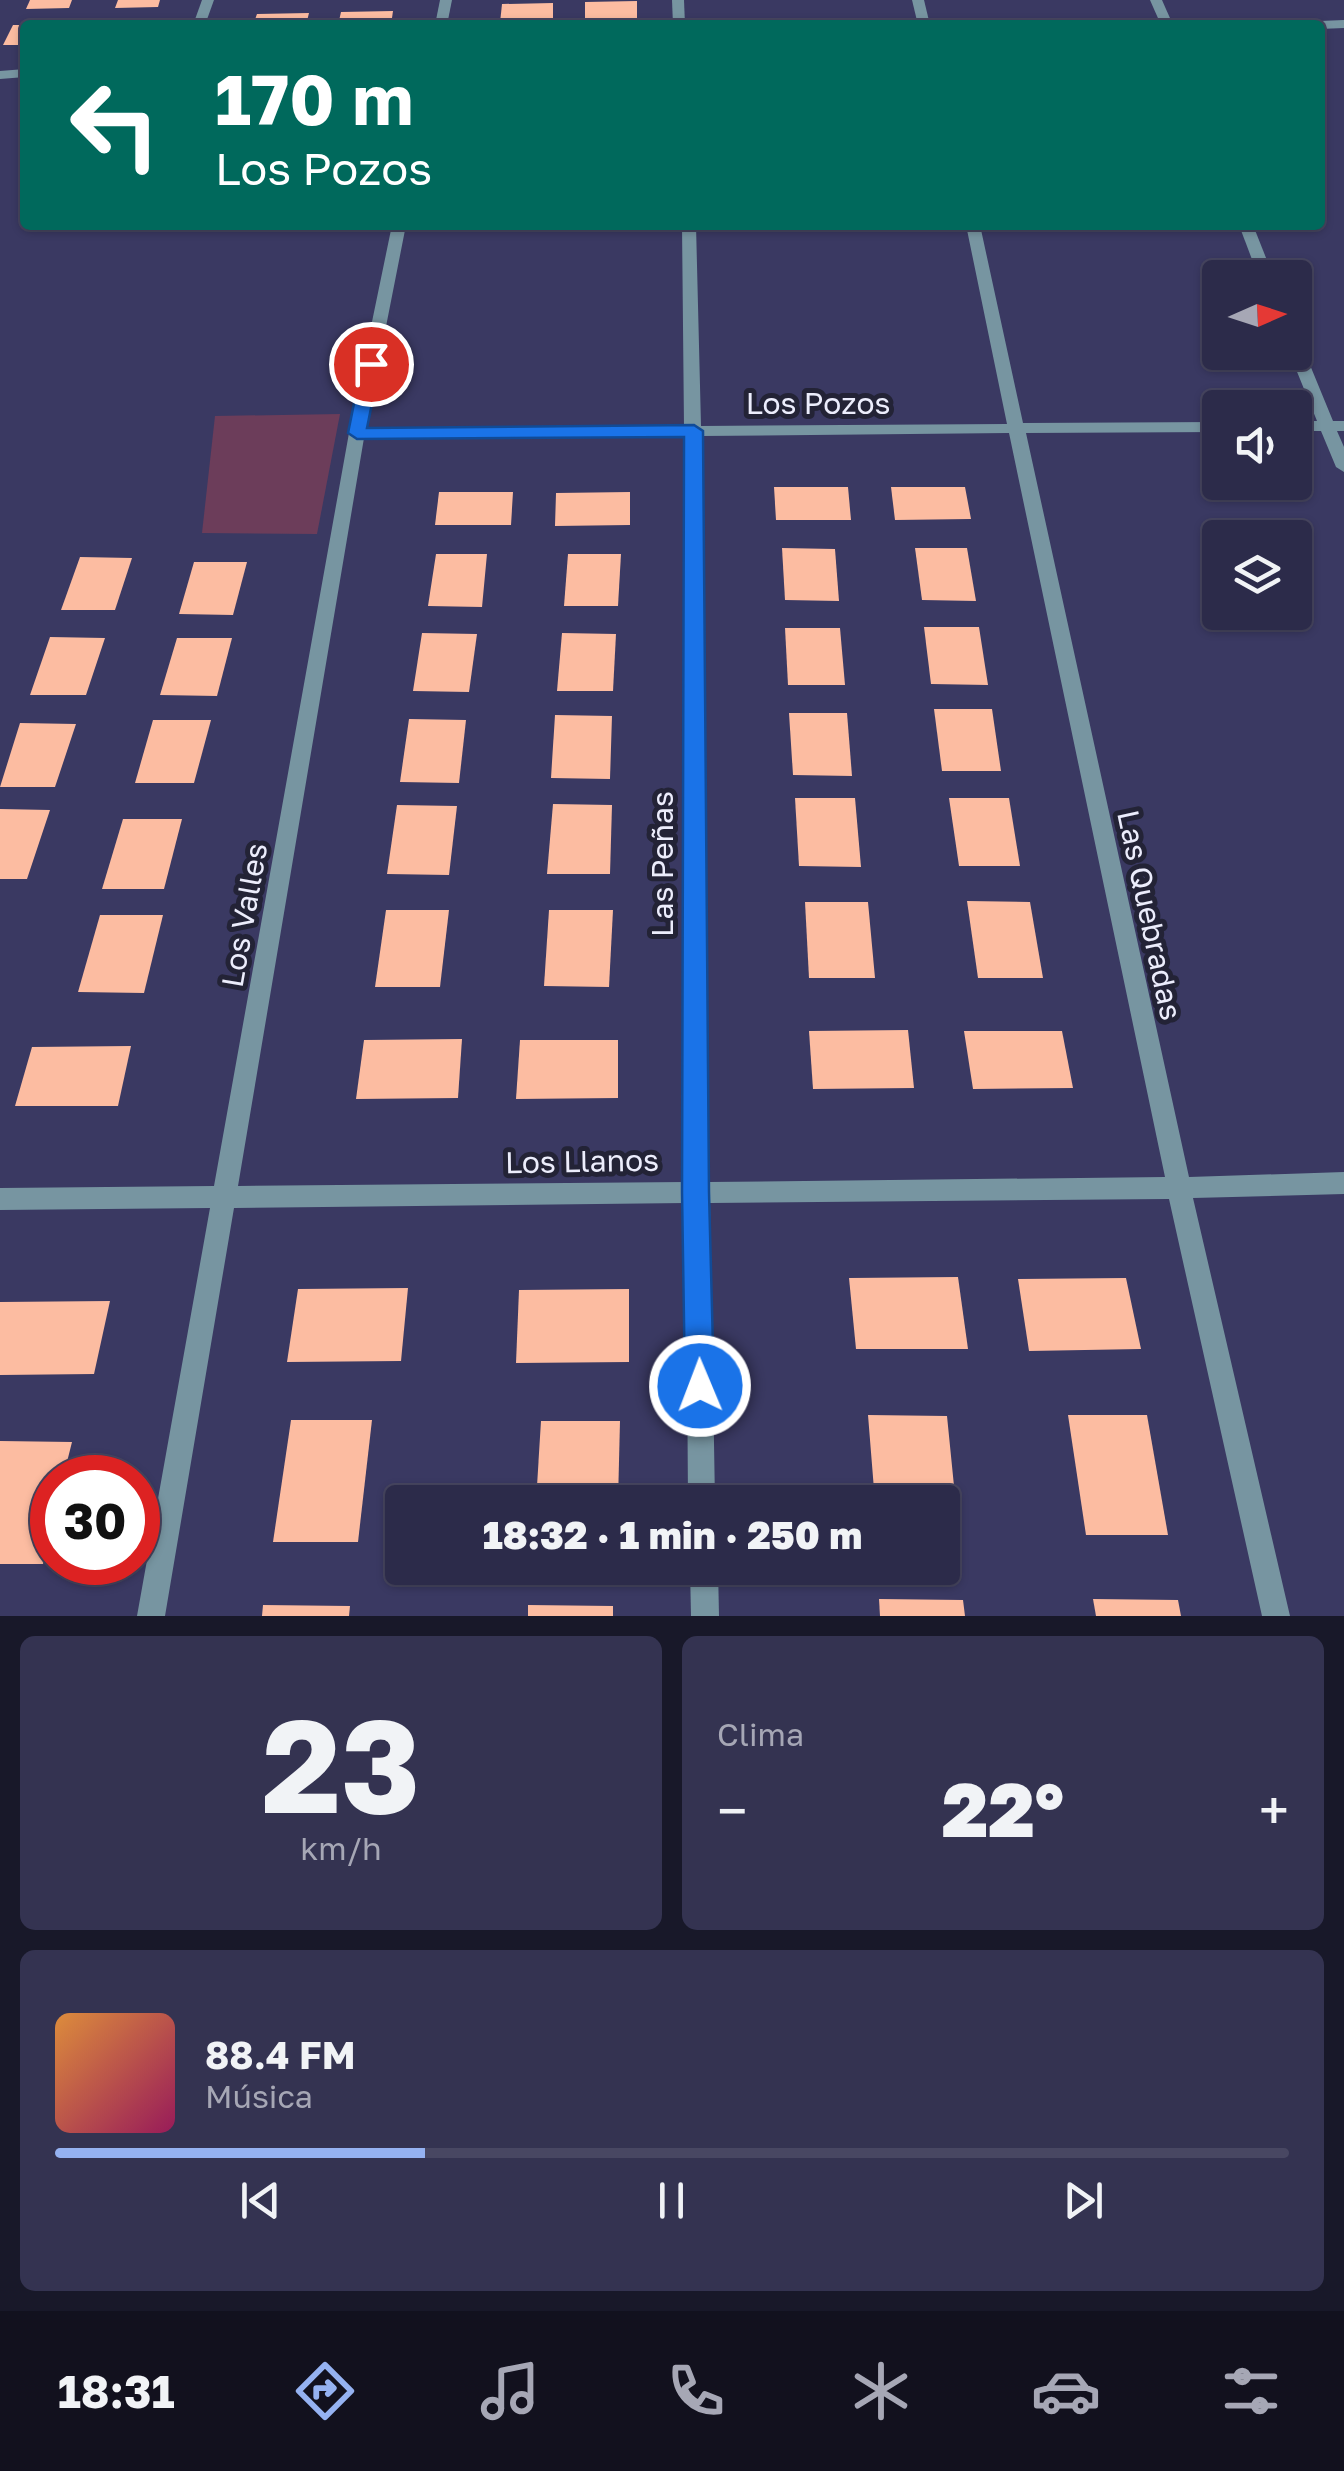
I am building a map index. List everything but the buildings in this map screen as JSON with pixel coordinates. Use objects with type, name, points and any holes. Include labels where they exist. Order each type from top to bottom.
[{"type":"street","name":"Los Valles","points":[[151,1616],[357,433],[398,230]]},
{"type":"street","name":"Las Peñas","points":[[689,230],[694,431],[695,1192],[702,1485]]},
{"type":"street","name":"Las Quebradas","points":[[974,230],[1178,1188],[1276,1616]]},
{"type":"street","points":[[1248,230],[1260,260]]},
{"type":"street","points":[[1306,370],[1335,426],[1344,467]]},
{"type":"street","name":"Los Pozos","points":[[357,433],[1202,427]]},
{"type":"street","name":"Los Llanos","points":[[0,1200],[1344,1183]]},
{"type":"street","points":[[704,1585],[705,1616]]},
{"type":"shaded area","points":[[340,414],[317,534],[202,533],[215,416]]},
{"type":"route","points":[[371,364],[357,433],[694,431],[695,1192],[700,1386]]}]
